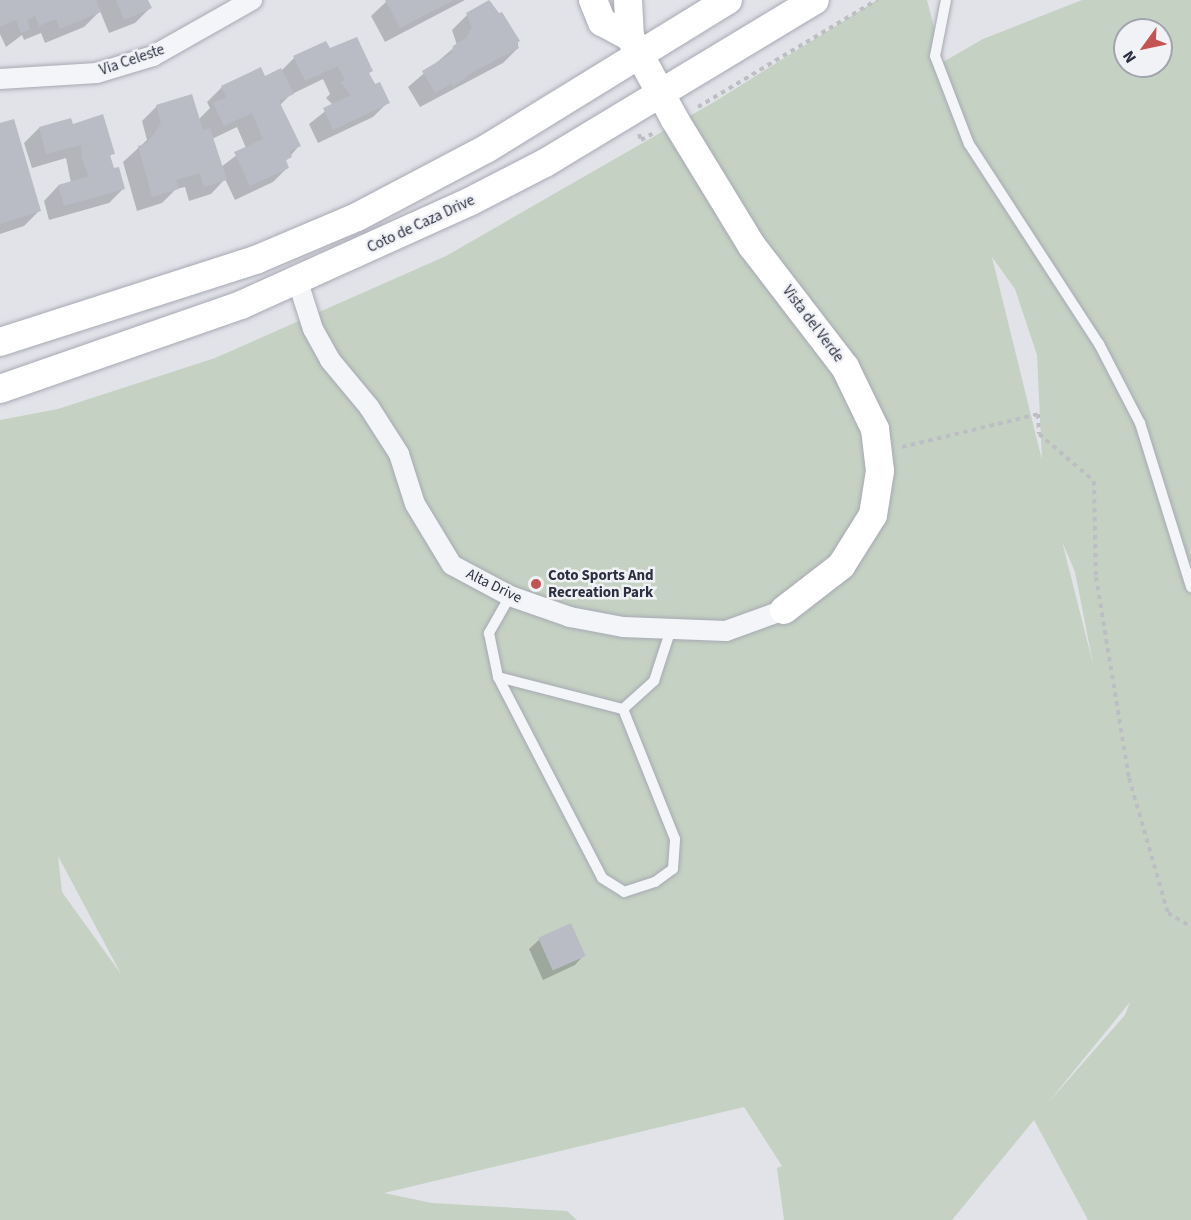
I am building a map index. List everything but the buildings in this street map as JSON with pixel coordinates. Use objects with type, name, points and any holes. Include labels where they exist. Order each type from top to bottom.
[{"type":"main road","points":[[593,0],[602,22],[635,47]]},
{"type":"main road","name":"Vista del Verde","points":[[628,0],[635,47],[660,93],[752,246],[845,367],[875,429],[880,471],[873,515],[841,566],[784,610]]},
{"type":"main road","points":[[0,342],[258,259],[357,217],[486,149],[635,47],[728,0]]},
{"type":"main road","name":"Coto de Caza Drive","points":[[0,389],[93,359],[298,282],[545,163],[814,0]]},
{"type":"street","name":"Via Celeste","points":[[0,79],[97,73],[153,56],[252,0]]},
{"type":"street","name":"Alta Drive","points":[[298,282],[313,329],[330,360],[369,407],[399,454],[415,504],[452,565],[510,596],[570,617],[623,627],[726,632],[784,610]]},
{"type":"lane","points":[[946,0],[936,56],[969,144],[1099,344],[1140,423],[1191,587]]},
{"type":"lane","points":[[510,596],[489,633],[498,677],[602,878],[624,891],[655,882],[673,869],[675,839],[623,709]]},
{"type":"lane","points":[[623,709],[654,681],[671,629]]},
{"type":"lane","points":[[498,677],[623,709]]},
{"type":"path","points":[[696,108],[701,118]]},
{"type":"path","points":[[898,437],[902,447],[1038,414],[1039,434],[1094,481],[1096,577],[1129,778],[1168,913],[1191,927]]},
{"type":"green space","name":"Coto Sports And Recreation Park","points":[[877,0],[927,0],[943,62],[983,39],[1082,0],[1191,0],[1191,1220],[1088,1220],[1034,1120],[952,1220],[784,1220],[777,1168],[782,1166],[744,1107],[384,1193],[432,1203],[567,1211],[577,1220],[0,1220],[0,420],[58,409],[215,358],[446,256],[714,102]],"holes":[[[992,257],[1015,289],[1037,355],[1042,460]],[[1063,544],[1075,572],[1093,664]],[[58,856],[121,974],[62,892]],[[1130,1002],[1125,1015],[1047,1104]]]},
{"type":"place","name":"Coto Sports And Recreation Park","points":[[536,584]]}]
